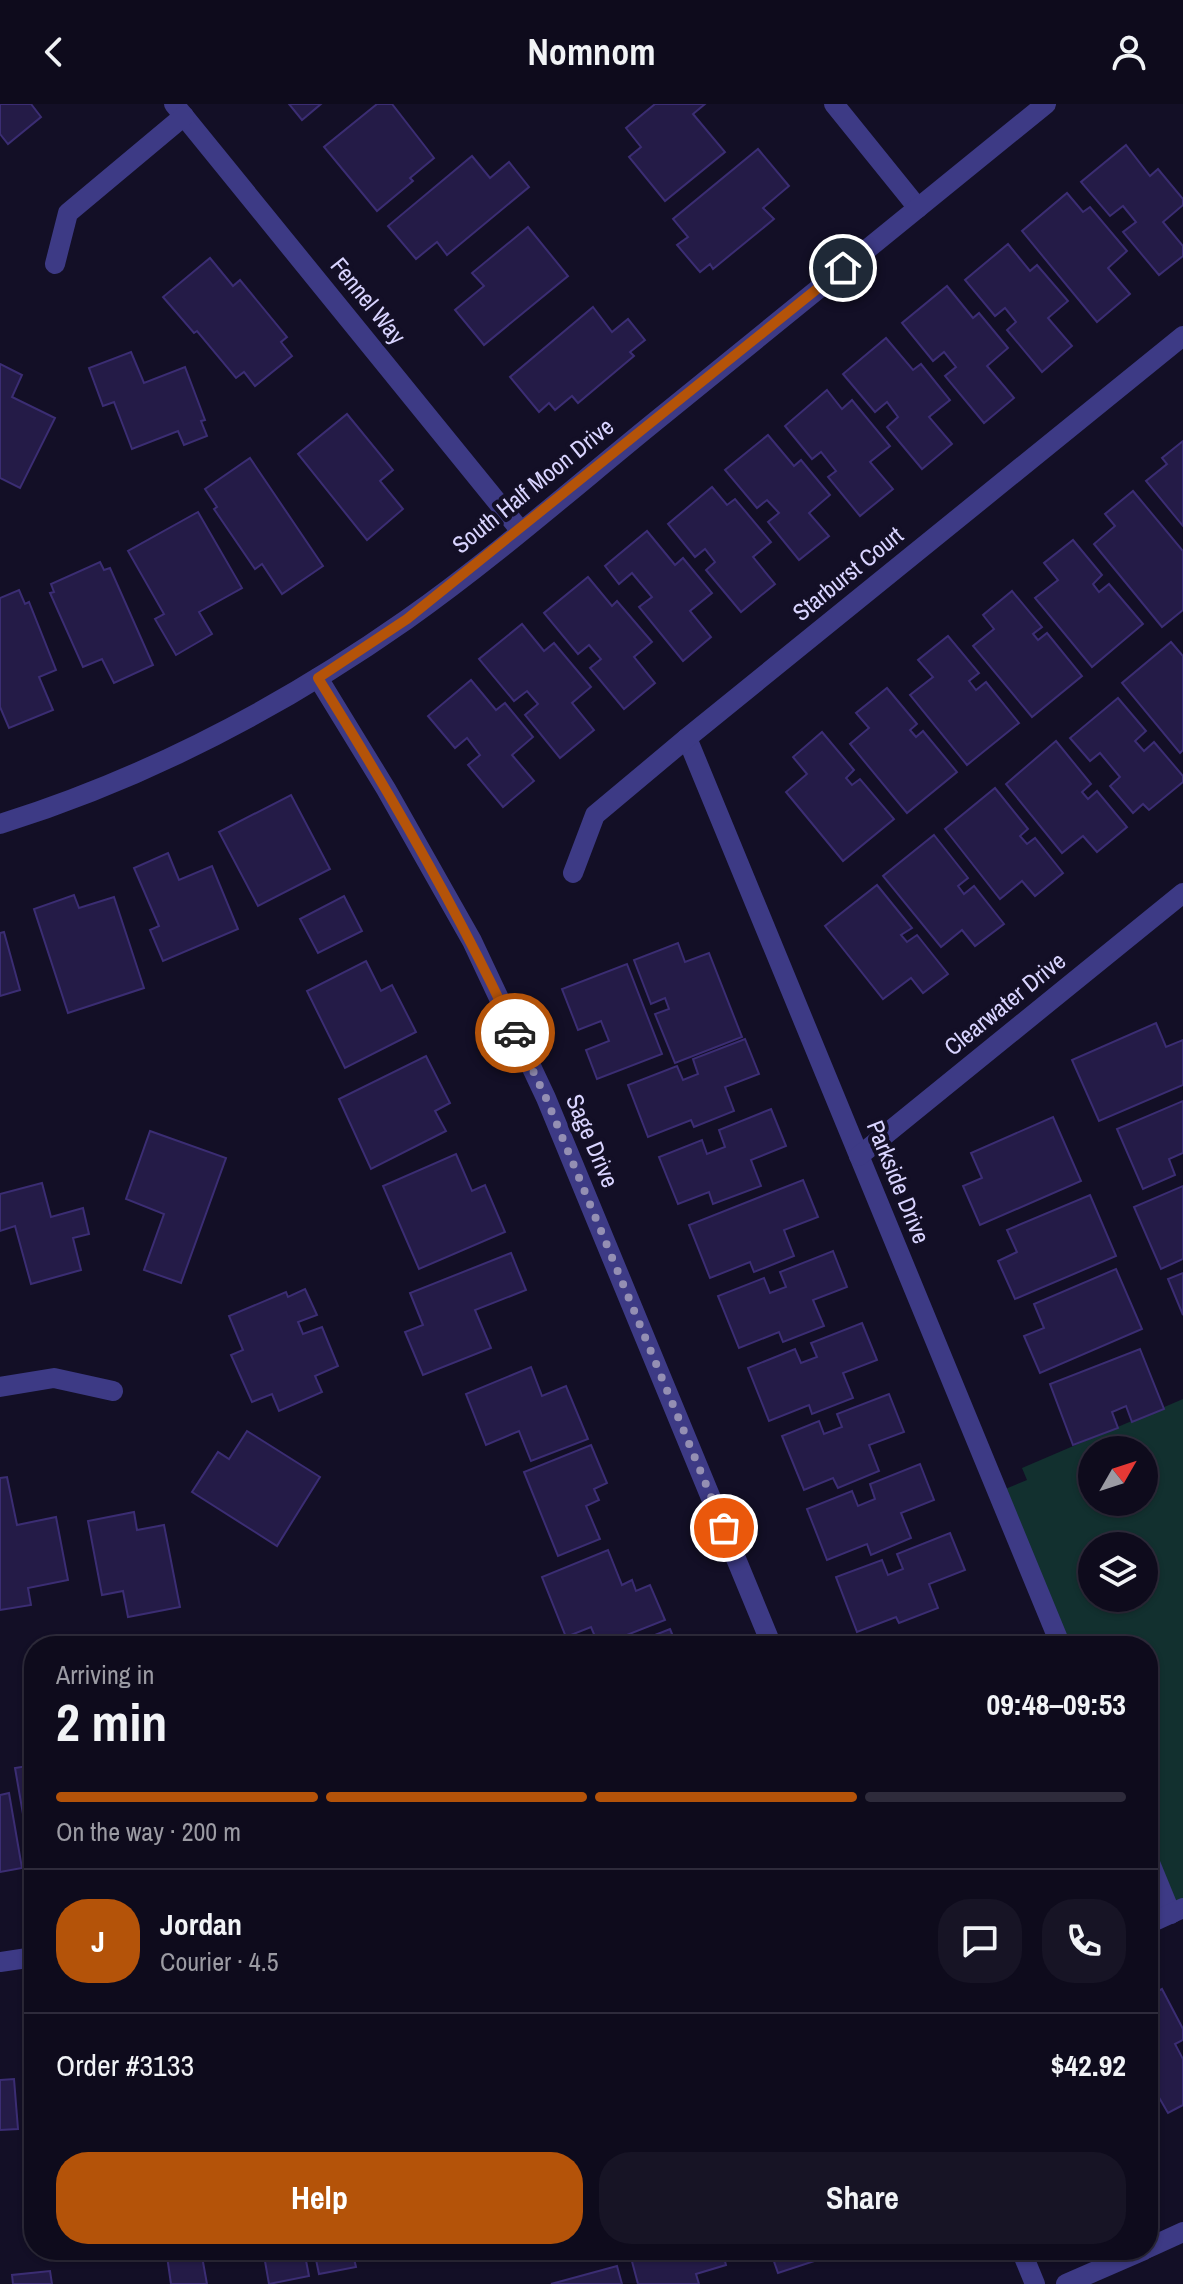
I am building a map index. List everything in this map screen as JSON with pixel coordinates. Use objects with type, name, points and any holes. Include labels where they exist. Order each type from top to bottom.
[{"type":"street","points":[[834,104],[918,208]]},
{"type":"street","name":"South Half Moon Drive","points":[[0,824],[126,777],[222,732],[318,678],[407,619],[1046,104]]},
{"type":"street","points":[[55,264],[68,213],[179,110]]},
{"type":"street","name":"Fennel Way","points":[[179,110],[520,530]]},
{"type":"street","name":"Starburst Court","points":[[573,873],[595,815],[1183,336]]},
{"type":"street","name":"Sage Drive","points":[[318,678],[386,789],[472,941],[533,1070],[768,1636]]},
{"type":"street","name":"Parkside Drive","points":[[687,738],[1057,1636]]},
{"type":"street","name":"Clearwater Drive","points":[[859,1156],[1183,893]]},
{"type":"street","points":[[0,1387],[54,1378],[113,1391]]},
{"type":"street","points":[[1158,1876],[1177,1911],[1158,1920]]},
{"type":"street","points":[[0,1962],[24,1958]]},
{"type":"street","points":[[1158,2243],[1183,2232]]},
{"type":"street","points":[[1025,2260],[1035,2284]]},
{"type":"street","points":[[1066,2284],[1121,2260]]},
{"type":"green space","points":[[1183,1399],[1183,1906],[1171,1914],[1158,1882],[1158,1636],[1057,1636],[998,1492],[1027,1480],[1022,1468],[1078,1444],[1078,1516],[1158,1516],[1158,1436],[1097,1436]]},
{"type":"building","points":[[0,104],[31,104],[41,117],[8,144],[0,134]]},
{"type":"building","points":[[289,104],[321,104],[302,120]]},
{"type":"building","points":[[377,104],[392,104],[434,158],[410,178],[413,181],[377,211],[324,147]]},
{"type":"building","points":[[655,104],[705,104],[693,114],[725,152],[665,201],[629,157],[641,147],[626,128]]},
{"type":"building","points":[[1126,145],[1150,176],[1158,169],[1183,199],[1183,205],[1163,222],[1183,246],[1183,256],[1159,275],[1123,232],[1136,222],[1123,206],[1110,216],[1081,182]]},
{"type":"building","points":[[758,149],[789,186],[763,208],[774,219],[713,269],[710,264],[700,272],[677,245],[688,237],[673,219]]},
{"type":"building","points":[[472,156],[490,178],[509,162],[529,187],[447,255],[437,242],[416,259],[388,226]]},
{"type":"building","points":[[1067,193],[1083,212],[1090,207],[1127,251],[1108,268],[1130,294],[1097,322],[1022,231]]},
{"type":"building","points":[[528,227],[568,276],[484,345],[455,310],[484,286],[472,273]]},
{"type":"building","points":[[1008,244],[1030,271],[1037,265],[1068,301],[1048,318],[1072,346],[1042,372],[1007,330],[1016,322],[1005,308],[995,316],[965,280]]},
{"type":"building","points":[[210,258],[233,286],[240,280],[287,337],[281,342],[292,356],[255,386],[244,372],[236,378],[197,331],[194,333],[163,297]]},
{"type":"building","points":[[947,286],[973,318],[979,313],[1008,348],[987,366],[1014,398],[984,423],[945,376],[956,367],[944,352],[933,361],[902,323]]},
{"type":"building","points":[[593,307],[612,332],[628,319],[645,340],[630,352],[634,356],[578,403],[572,396],[555,410],[549,403],[539,412],[510,377]]},
{"type":"building","points":[[886,338],[913,370],[921,364],[950,400],[929,417],[952,444],[922,469],[887,427],[898,417],[887,402],[875,412],[843,374]]},
{"type":"building","points":[[131,352],[144,383],[185,367],[205,420],[201,421],[207,436],[184,445],[178,431],[132,449],[114,402],[103,406],[89,368]]},
{"type":"building","points":[[0,364],[22,375],[12,397],[55,418],[20,488],[0,478]]},
{"type":"building","points":[[827,390],[842,409],[852,400],[890,446],[870,462],[893,489],[860,516],[828,477],[836,471],[821,452],[812,459],[785,426]]},
{"type":"building","points":[[347,414],[393,470],[380,481],[403,509],[367,540],[298,454]]},
{"type":"building","points":[[768,435],[794,466],[801,460],[830,495],[809,513],[829,536],[799,560],[768,522],[779,513],[767,500],[757,508],[725,470]]},
{"type":"building","points":[[1183,441],[1183,526],[1146,481],[1167,464],[1162,458]]},
{"type":"building","points":[[250,458],[323,566],[282,594],[262,564],[255,569],[214,509],[217,507],[205,489]]},
{"type":"building","points":[[712,487],[727,505],[735,499],[771,542],[753,557],[775,584],[741,612],[706,570],[715,562],[705,549],[695,557],[668,524]]},
{"type":"building","points":[[1133,491],[1183,551],[1183,610],[1162,627],[1094,544],[1115,526],[1105,514]]},
{"type":"building","points":[[198,512],[242,588],[199,612],[212,634],[176,655],[155,619],[164,614],[128,551]]},
{"type":"building","points":[[647,531],[675,565],[683,558],[712,593],[690,611],[711,637],[683,661],[639,607],[652,597],[632,573],[619,584],[605,566]]},
{"type":"building","points":[[1073,540],[1102,575],[1093,584],[1099,592],[1109,584],[1143,624],[1092,667],[1035,598],[1058,580],[1044,563]]},
{"type":"building","points":[[100,562],[104,570],[110,568],[153,665],[114,683],[102,659],[83,667],[50,593],[54,592],[51,584]]},
{"type":"building","points":[[588,577],[612,606],[617,601],[652,642],[634,657],[655,683],[624,709],[590,668],[601,659],[589,645],[578,654],[544,613]]},
{"type":"building","points":[[19,590],[25,604],[29,602],[56,670],[39,677],[53,710],[9,728],[0,707],[0,598]]},
{"type":"building","points":[[1012,591],[1042,627],[1033,634],[1038,640],[1047,633],[1082,676],[1032,717],[973,646],[994,629],[983,615]]},
{"type":"building","points":[[522,624],[544,651],[554,643],[591,687],[572,703],[594,730],[560,758],[525,715],[538,704],[527,691],[514,701],[479,659]]},
{"type":"building","points":[[948,636],[979,673],[969,681],[976,690],[986,682],[1019,723],[967,765],[910,695],[933,677],[918,660]]},
{"type":"building","points":[[1171,642],[1183,656],[1183,750],[1180,753],[1122,683]]},
{"type":"building","points":[[471,680],[496,710],[505,703],[533,737],[512,755],[534,781],[503,807],[468,765],[480,755],[467,738],[455,748],[428,716]]},
{"type":"building","points":[[887,688],[917,724],[910,730],[916,737],[923,731],[957,772],[907,813],[850,744],[869,728],[856,713]]},
{"type":"building","points":[[1118,698],[1146,731],[1135,741],[1144,751],[1154,742],[1183,776],[1183,782],[1149,810],[1143,804],[1133,813],[1110,786],[1120,777],[1100,753],[1090,761],[1070,738]]},
{"type":"building","points":[[822,732],[854,770],[846,778],[852,785],[860,779],[894,819],[843,861],[786,792],[807,774],[793,757]]},
{"type":"building","points":[[1056,741],[1091,784],[1082,792],[1088,799],[1097,791],[1127,827],[1097,852],[1083,836],[1062,853],[1006,784]]},
{"type":"building","points":[[995,788],[1028,829],[1020,836],[1027,844],[1035,838],[1063,873],[1035,896],[1022,881],[1000,899],[945,829]]},
{"type":"building","points":[[291,795],[330,869],[258,906],[219,832]]},
{"type":"building","points":[[934,835],[968,878],[958,886],[964,894],[974,886],[1004,924],[975,946],[962,930],[941,947],[883,876]]},
{"type":"building","points":[[168,853],[179,880],[212,866],[238,929],[163,961],[150,930],[159,926],[134,868]]},
{"type":"building","points":[[877,885],[912,928],[901,935],[907,942],[917,935],[948,974],[923,993],[911,978],[883,999],[825,926]]},
{"type":"building","points":[[74,895],[79,908],[114,897],[144,988],[68,1013],[34,909]]},
{"type":"building","points":[[344,896],[362,931],[318,953],[300,919]]},
{"type":"building","points":[[4,932],[20,990],[0,996],[0,933]]},
{"type":"building","points":[[678,943],[685,962],[709,953],[742,1037],[675,1063],[655,1014],[669,1009],[665,998],[651,1004],[634,960]]},
{"type":"building","points":[[366,961],[381,991],[392,985],[416,1032],[345,1068],[307,991]]},
{"type":"building","points":[[627,964],[662,1054],[597,1079],[586,1050],[609,1041],[601,1021],[578,1030],[562,989]]},
{"type":"building","points":[[1156,1023],[1166,1047],[1183,1040],[1183,1085],[1099,1121],[1072,1060]]},
{"type":"building","points":[[745,1039],[759,1074],[725,1087],[734,1111],[694,1127],[691,1120],[648,1137],[628,1085],[677,1066],[683,1080],[698,1074],[693,1059]]},
{"type":"building","points":[[426,1056],[450,1103],[435,1111],[446,1131],[371,1169],[339,1099]]},
{"type":"building","points":[[1183,1101],[1183,1153],[1169,1159],[1175,1175],[1143,1189],[1117,1129]]},
{"type":"building","points":[[771,1109],[786,1146],[751,1160],[761,1186],[713,1204],[709,1192],[678,1204],[659,1157],[702,1140],[707,1154],[725,1147],[719,1130]]},
{"type":"building","points":[[1053,1117],[1081,1181],[980,1225],[963,1186],[982,1178],[971,1153]]},
{"type":"building","points":[[150,1131],[226,1158],[181,1283],[144,1270],[164,1214],[126,1199]]},
{"type":"building","points":[[456,1154],[472,1191],[485,1185],[505,1232],[419,1269],[383,1186]]},
{"type":"building","points":[[803,1180],[818,1217],[784,1230],[794,1256],[754,1272],[750,1262],[710,1278],[689,1225]]},
{"type":"building","points":[[42,1183],[51,1217],[83,1208],[89,1234],[73,1238],[81,1270],[31,1284],[15,1226],[0,1231],[0,1194]]},
{"type":"building","points":[[1183,1186],[1183,1259],[1161,1269],[1134,1207]]},
{"type":"building","points":[[1090,1195],[1116,1256],[1015,1299],[998,1261],[1017,1252],[1007,1230]]},
{"type":"building","points":[[833,1251],[847,1287],[813,1300],[824,1326],[783,1342],[779,1332],[739,1348],[718,1296],[764,1278],[770,1293],[786,1287],[780,1272]]},
{"type":"building","points":[[511,1253],[526,1290],[475,1310],[491,1348],[423,1375],[405,1332],[423,1325],[410,1293]]},
{"type":"building","points":[[1116,1269],[1142,1329],[1040,1373],[1024,1336],[1044,1328],[1034,1304]]},
{"type":"building","points":[[1183,1273],[1183,1315],[1168,1279]]},
{"type":"building","points":[[305,1289],[317,1315],[298,1322],[303,1334],[322,1327],[338,1366],[315,1376],[322,1392],[279,1411],[272,1394],[252,1402],[231,1355],[243,1350],[229,1316],[286,1292],[288,1297]]},
{"type":"building","points":[[862,1323],[877,1360],[843,1373],[853,1398],[812,1414],[809,1405],[769,1421],[748,1368],[795,1349],[801,1363],[817,1357],[811,1343]]},
{"type":"building","points":[[1140,1349],[1164,1409],[1132,1422],[1126,1406],[1112,1412],[1118,1428],[1097,1436],[1078,1436],[1078,1443],[1073,1445],[1050,1384]]},
{"type":"building","points":[[531,1367],[542,1396],[566,1386],[588,1439],[531,1461],[519,1431],[486,1445],[466,1394]]},
{"type":"building","points":[[889,1394],[904,1432],[869,1445],[879,1471],[838,1488],[833,1478],[804,1490],[782,1436],[819,1421],[824,1434],[842,1427],[837,1414]]},
{"type":"building","points":[[247,1431],[320,1477],[277,1546],[192,1492],[218,1452],[229,1459]]},
{"type":"building","points":[[591,1445],[607,1483],[594,1489],[599,1500],[586,1506],[600,1539],[558,1556],[524,1472]]},
{"type":"building","points":[[920,1464],[934,1500],[901,1513],[911,1538],[871,1555],[867,1544],[827,1560],[807,1509],[852,1491],[858,1506],[875,1499],[870,1484]]},
{"type":"building","points":[[7,1477],[17,1525],[56,1517],[68,1580],[28,1588],[31,1605],[0,1610],[0,1478]]},
{"type":"building","points":[[134,1512],[137,1530],[164,1525],[180,1607],[128,1617],[123,1591],[102,1595],[88,1521]]},
{"type":"building","points":[[950,1533],[965,1570],[929,1584],[938,1608],[899,1623],[896,1617],[857,1632],[836,1577],[882,1560],[888,1575],[903,1569],[897,1554]]},
{"type":"building","points":[[608,1550],[622,1585],[632,1580],[636,1591],[650,1585],[665,1620],[624,1636],[595,1636],[591,1627],[566,1636],[542,1577]]},
{"type":"building","points":[[670,1629],[673,1636],[652,1636]]},
{"type":"building","points":[[24,1767],[24,1820],[15,1768]]},
{"type":"building","points":[[9,1793],[22,1868],[0,1872],[0,1795]]},
{"type":"building","points":[[1162,1989],[1183,2029],[1183,2040],[1175,2044],[1183,2059],[1183,2105],[1168,2113],[1158,2096],[1158,1991]]},
{"type":"building","points":[[14,2079],[18,2129],[0,2130],[0,2080]]},
{"type":"building","points":[[168,2260],[203,2260],[207,2284],[171,2284]]},
{"type":"building","points":[[265,2260],[306,2260],[309,2276],[269,2284]]},
{"type":"building","points":[[316,2260],[354,2260],[356,2267],[319,2274]]},
{"type":"building","points":[[632,2260],[725,2260],[726,2265],[696,2274],[699,2284],[638,2284]]},
{"type":"building","points":[[773,2260],[818,2260],[778,2273]]},
{"type":"building","points":[[617,2266],[622,2284],[551,2284]]},
{"type":"building","points":[[50,2271],[52,2284],[13,2284],[12,2275]]},
{"type":"way so far","points":[[515,1033],[546,1098],[724,1528]]},
{"type":"route","points":[[515,1033],[472,941],[386,789],[318,678],[407,619],[843,268]]}]
